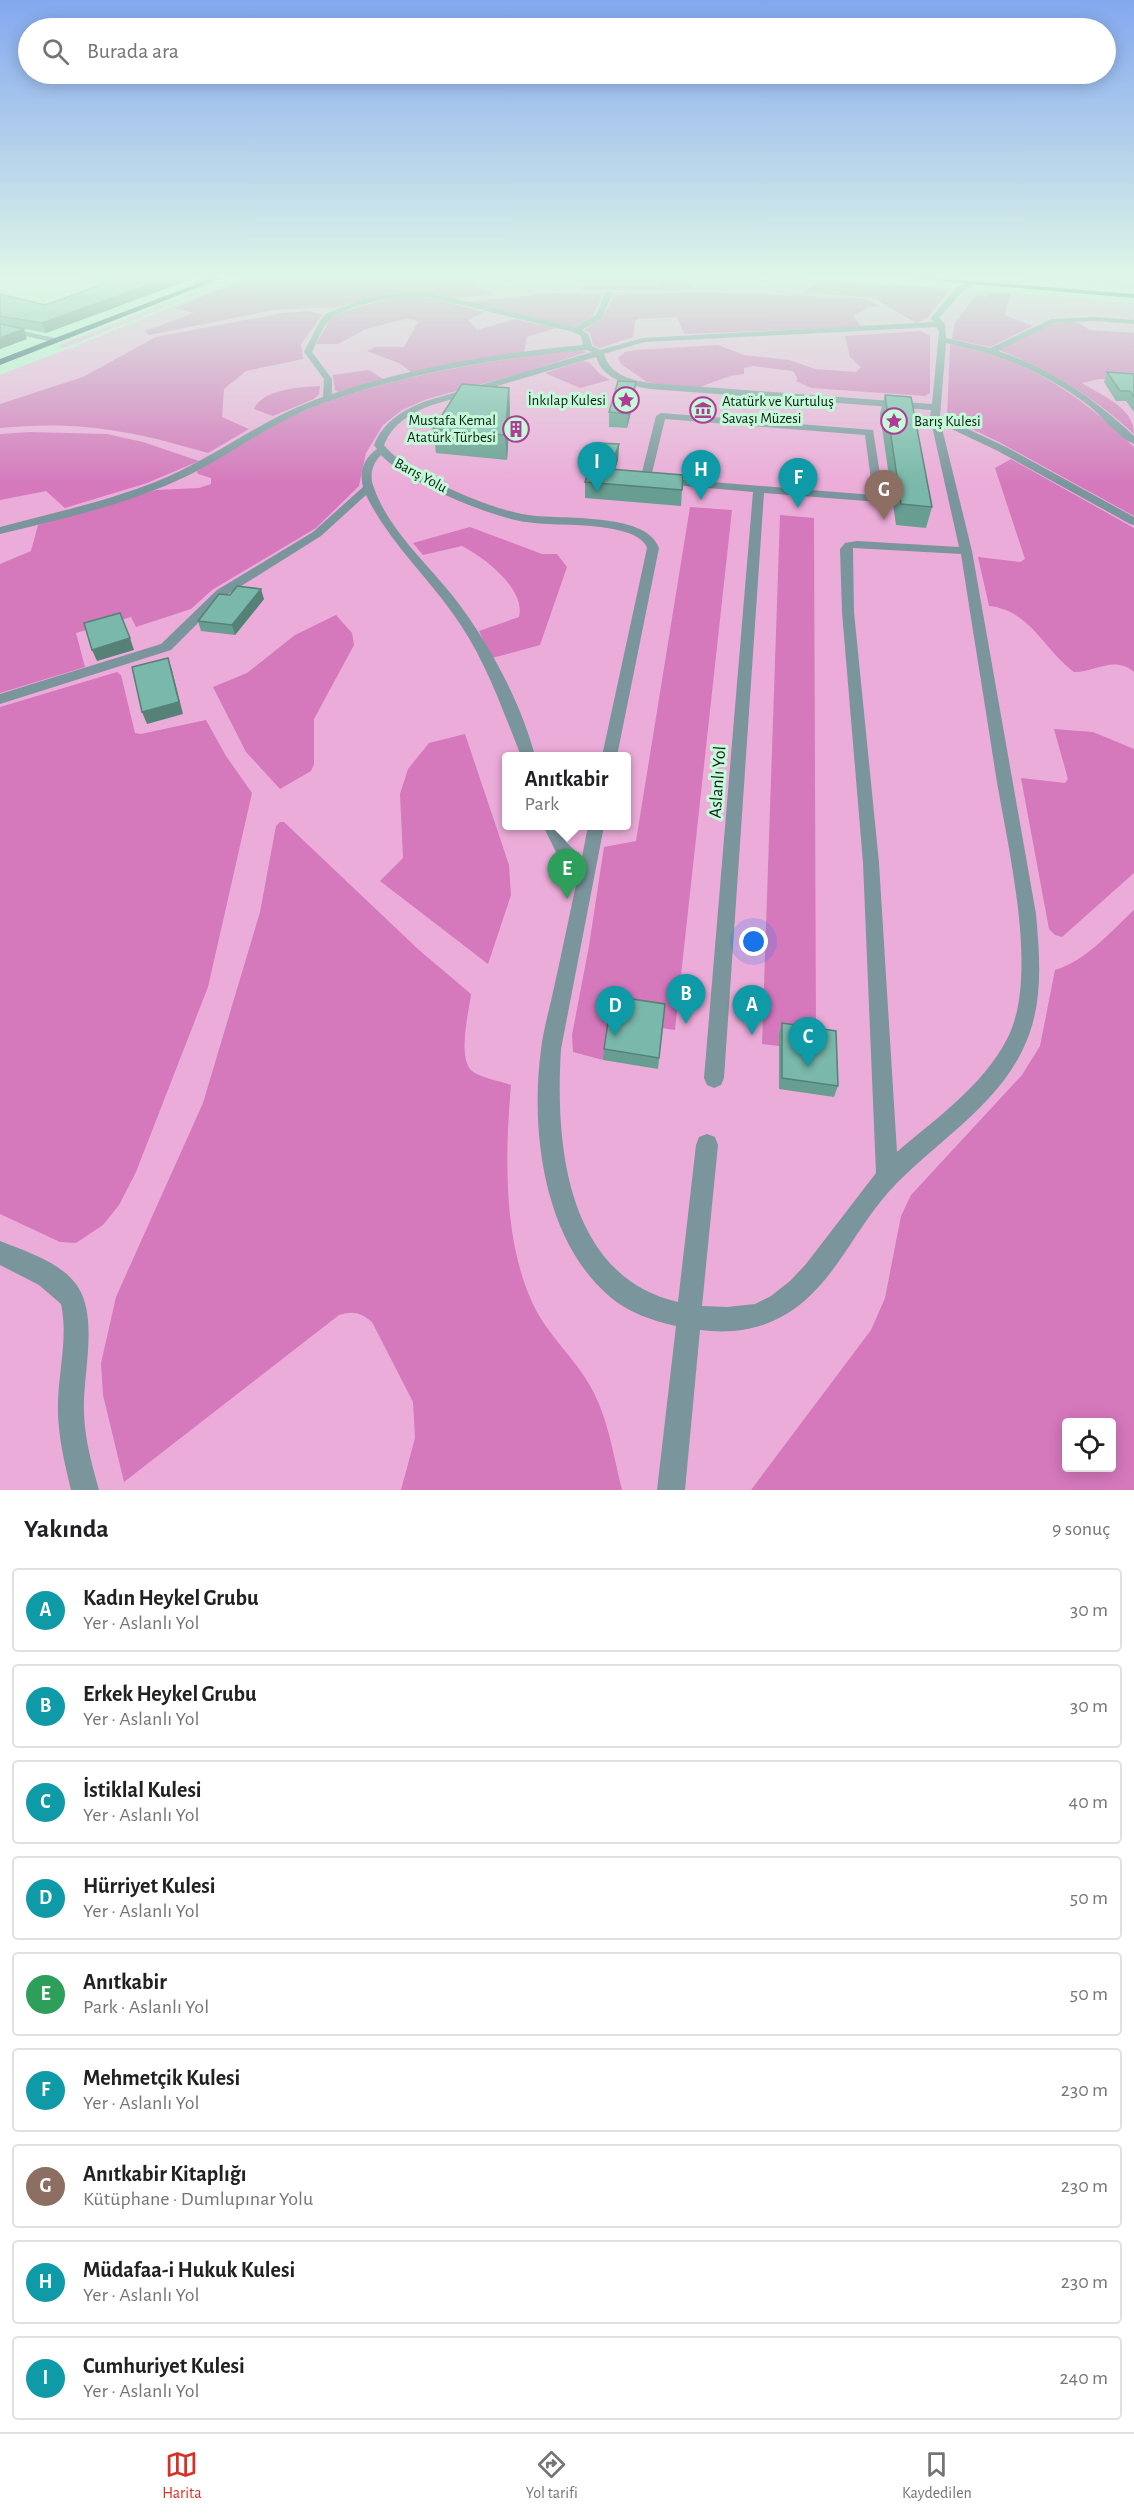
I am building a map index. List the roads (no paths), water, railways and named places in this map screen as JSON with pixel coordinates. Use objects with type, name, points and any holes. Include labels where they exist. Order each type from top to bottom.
[{"type":"main road","points":[[0,362],[41,347]]},
{"type":"street","points":[[310,347],[310,357],[328,379],[327,399]]},
{"type":"street","points":[[0,531],[167,481],[195,468],[283,416],[327,399],[444,369],[506,357],[588,347],[599,353],[600,363],[608,371],[623,379],[650,386],[935,412],[1134,522]]},
{"type":"street","name":"Barış Yolu","points":[[611,752],[653,548],[651,542],[637,531],[625,527],[533,519],[506,514],[420,477],[382,450],[380,443],[387,430],[412,410],[617,347]]},
{"type":"street","points":[[595,830],[551,1050],[547,1106],[554,1153],[574,1227],[586,1251],[604,1275],[631,1298],[689,1318],[756,1316],[780,1304],[805,1284],[887,1177],[947,1124],[1001,1067],[1015,1044],[1024,1021],[1031,958],[1027,914],[966,551],[935,412],[940,388],[942,347]]},
{"type":"street","points":[[975,347],[993,350],[1043,373],[1086,398],[1134,441]]},
{"type":"street","points":[[993,350],[1000,347]]},
{"type":"street","points":[[661,416],[738,418],[870,432],[879,499],[759,490],[645,480],[661,416]]},
{"type":"street","points":[[639,446],[653,447]]},
{"type":"street","points":[[382,450],[373,456],[368,465],[368,488],[394,530],[470,629],[512,714],[526,752]]},
{"type":"street","points":[[0,699],[166,647],[221,593],[317,534],[368,488]]},
{"type":"street","name":"Aslanlı Yol","points":[[714,1078],[759,490]]},
{"type":"street","points":[[887,1177],[872,863],[848,608],[846,549],[849,545],[858,544],[966,551]]},
{"type":"street","points":[[553,830],[561,850],[576,864],[588,868]]},
{"type":"street","points":[[671,1490],[707,1144]]},
{"type":"street","points":[[0,1253],[58,1284],[73,1302],[76,1322],[70,1378],[71,1414],[75,1453],[85,1490]]},
{"type":"place","name":"İnkılap Kulesi","points":[[626,400]]},
{"type":"place","name":"Atatürk ve Kurtuluş Savaşı Müzesi","points":[[703,410]]},
{"type":"place","name":"Barış Kulesi","points":[[894,421]]},
{"type":"place","name":"Mustafa Kemal Atatürk Türbesi","points":[[516,429]]},
{"type":"place","name":"Cumhuriyet Kulesi","points":[[597,492]]},
{"type":"place","name":"Müdafaa-i Hukuk Kulesi","points":[[701,500]]},
{"type":"place","name":"Mehmetçik Kulesi","points":[[798,508]]},
{"type":"place","name":"Anıtkabir Kitaplığı","points":[[884,520]]},
{"type":"place","name":"Anıtkabir","points":[[567,899]]},
{"type":"place","name":"Erkek Heykel Grubu","points":[[686,1024]]},
{"type":"place","name":"Kadın Heykel Grubu","points":[[752,1035]]},
{"type":"place","name":"Hürriyet Kulesi","points":[[615,1036]]},
{"type":"place","name":"İstiklal Kulesi","points":[[808,1067]]}]
